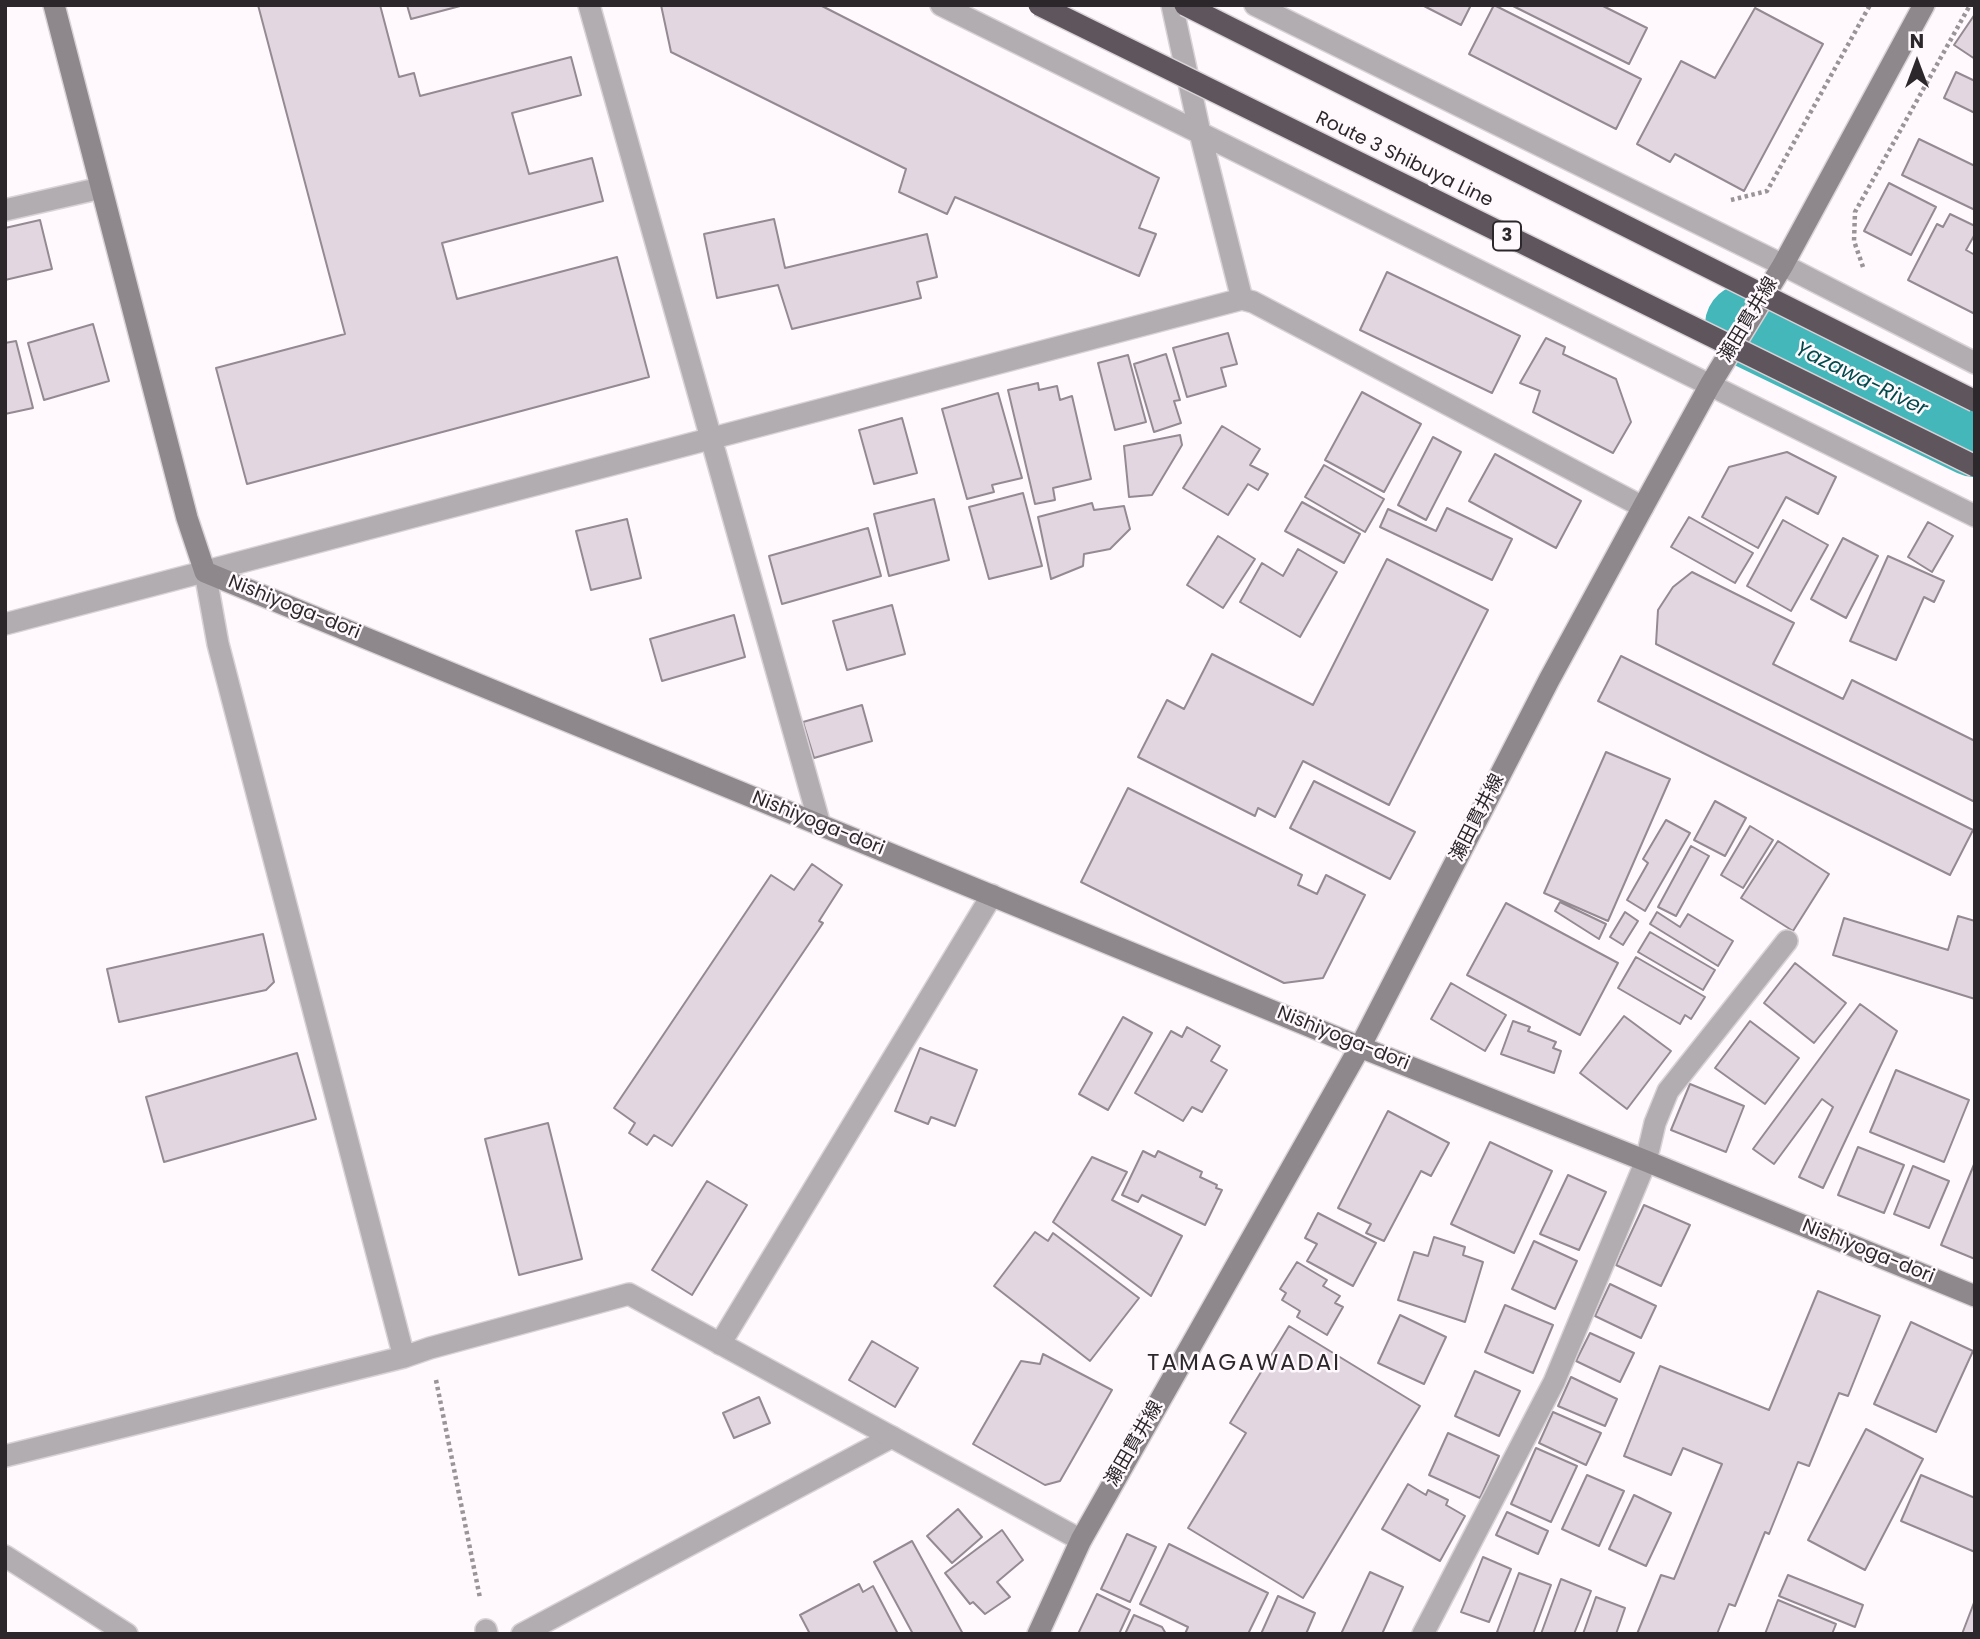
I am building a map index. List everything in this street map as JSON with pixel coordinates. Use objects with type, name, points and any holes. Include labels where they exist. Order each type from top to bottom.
[{"type":"highway","name":"Route 3 Shibuya Line","points":[[1039,5],[1975,466]]},
{"type":"highway","name":"Route 3 Shibuya Line","points":[[1185,5],[1975,401]]},
{"type":"street","name":"Nishiyoga-dori","points":[[54,5],[187,518],[205,572],[1360,1047],[1975,1296]]},
{"type":"street","points":[[589,5],[820,825]]},
{"type":"street","points":[[942,5],[1975,516]]},
{"type":"street","points":[[1172,5],[1200,133],[1242,299]]},
{"type":"street","points":[[1255,5],[1783,265],[1975,363]]},
{"type":"street","name":"瀬田貫井線","points":[[1038,1634],[1081,1541],[1360,1047],[1549,680],[1643,507],[1710,385],[1783,265],[1924,5]]},
{"type":"street","points":[[5,210],[101,188]]},
{"type":"street","points":[[5,624],[1242,299],[1253,302],[1643,507]]},
{"type":"street","points":[[205,572],[218,644],[404,1357]]},
{"type":"street","points":[[720,1344],[992,895]]},
{"type":"street","points":[[1423,1634],[1554,1382],[1646,1161],[1655,1123],[1668,1091],[1787,941]]},
{"type":"street","points":[[5,1456],[404,1357],[629,1294],[1081,1541]]},
{"type":"street","points":[[523,1634],[892,1437]]},
{"type":"street","points":[[5,1556],[127,1634]]},
{"type":"path","points":[[1723,201],[1767,191],[1870,5]]},
{"type":"path","points":[[1867,279],[1854,241],[1855,212],[1970,5]]},
{"type":"path","points":[[1965,15],[1972,18]]},
{"type":"path","points":[[430,1348],[486,1632]]},
{"type":"building","points":[[258,5],[380,5],[399,77],[414,73],[420,96],[571,57],[581,95],[512,113],[529,174],[592,158],[603,201],[442,243],[457,299],[617,257],[649,377],[247,484],[216,368],[345,334]]},
{"type":"building","points":[[407,5],[464,5],[411,19]]},
{"type":"building","points":[[661,5],[820,5],[1159,178],[1139,228],[1156,234],[1139,276],[955,197],[947,214],[899,192],[906,169],[671,52]]},
{"type":"building","points":[[1422,5],[1471,5],[1461,25]]},
{"type":"building","points":[[1494,5],[1641,79],[1616,129],[1469,54]]},
{"type":"building","points":[[1511,5],[1601,5],[1647,28],[1629,64]]},
{"type":"building","points":[[1755,8],[1823,44],[1744,191],[1675,154],[1670,162],[1637,144],[1681,61],[1715,78]]},
{"type":"building","points":[[1975,14],[1975,59],[1954,45]]},
{"type":"building","points":[[1956,72],[1975,81],[1975,113],[1944,98]]},
{"type":"building","points":[[1919,139],[1975,166],[1975,210],[1902,175]]},
{"type":"building","points":[[1889,183],[1936,207],[1911,255],[1864,231]]},
{"type":"building","points":[[1950,214],[1975,226],[1975,234],[1966,250],[1975,255],[1975,314],[1908,280],[1937,224],[1943,227]]},
{"type":"building","points":[[774,219],[785,268],[927,234],[937,277],[917,282],[921,298],[792,329],[778,285],[717,298],[704,234]]},
{"type":"building","points":[[40,220],[52,269],[5,280],[5,228]]},
{"type":"building","points":[[1387,272],[1520,336],[1492,393],[1360,330]]},
{"type":"building","points":[[93,324],[109,381],[44,400],[28,343]]},
{"type":"building","points":[[1228,333],[1237,364],[1221,368],[1226,386],[1187,397],[1173,348]]},
{"type":"building","points":[[1546,338],[1565,347],[1563,354],[1616,379],[1631,422],[1613,453],[1533,412],[1540,391],[1520,383]]},
{"type":"building","points":[[16,341],[33,408],[5,414],[5,343]]},
{"type":"building","points":[[1166,354],[1180,400],[1174,401],[1181,423],[1154,432],[1134,364]]},
{"type":"building","points":[[1128,355],[1146,422],[1115,430],[1098,363]]},
{"type":"building","points":[[1038,383],[1039,390],[1057,386],[1060,400],[1072,396],[1091,479],[1053,488],[1055,500],[1035,504],[1008,390]]},
{"type":"building","points":[[1362,392],[1421,424],[1384,492],[1325,460]]},
{"type":"building","points":[[998,393],[1022,478],[992,485],[994,492],[967,499],[942,409]]},
{"type":"building","points":[[902,418],[917,473],[874,484],[859,430]]},
{"type":"building","points":[[1222,426],[1260,449],[1250,465],[1268,474],[1258,490],[1248,484],[1228,515],[1183,488]]},
{"type":"building","points":[[1180,435],[1182,445],[1152,495],[1129,497],[1124,446]]},
{"type":"building","points":[[1433,437],[1461,452],[1426,520],[1398,505]]},
{"type":"building","points":[[1787,452],[1836,477],[1818,514],[1786,497],[1758,548],[1702,517],[1729,467]]},
{"type":"building","points":[[1495,454],[1581,501],[1556,548],[1469,501]]},
{"type":"building","points":[[1324,465],[1384,499],[1365,532],[1305,497]]},
{"type":"building","points":[[1023,493],[1042,566],[989,579],[969,507]]},
{"type":"building","points":[[934,499],[949,560],[889,576],[874,514]]},
{"type":"building","points":[[1302,502],[1360,534],[1344,563],[1285,531]]},
{"type":"building","points":[[1092,503],[1094,510],[1124,506],[1130,529],[1110,549],[1084,554],[1083,566],[1051,579],[1038,517]]},
{"type":"building","points":[[1447,508],[1512,539],[1492,580],[1380,527],[1388,509],[1436,531]]},
{"type":"building","points":[[1689,517],[1753,553],[1735,583],[1671,547]]},
{"type":"building","points":[[627,519],[641,578],[591,590],[576,531]]},
{"type":"building","points":[[1783,520],[1828,545],[1791,611],[1747,586]]},
{"type":"building","points":[[1928,522],[1953,536],[1932,572],[1908,557]]},
{"type":"building","points":[[868,528],[881,576],[782,604],[769,556]]},
{"type":"building","points":[[1218,536],[1255,559],[1223,608],[1187,585]]},
{"type":"building","points":[[1843,538],[1878,556],[1846,618],[1811,599]]},
{"type":"building","points":[[1298,549],[1337,572],[1300,637],[1240,602],[1262,563],[1283,576]]},
{"type":"building","points":[[1888,556],[1944,581],[1934,602],[1924,597],[1896,660],[1850,641]]},
{"type":"building","points":[[1387,559],[1488,610],[1389,805],[1303,761],[1275,817],[1258,808],[1255,816],[1138,757],[1167,700],[1184,709],[1212,654],[1313,705]]},
{"type":"building","points":[[1692,572],[1794,623],[1773,664],[1843,699],[1852,680],[1975,741],[1975,802],[1656,644],[1658,610],[1673,587]]},
{"type":"building","points":[[892,605],[905,654],[847,670],[833,621]]},
{"type":"building","points":[[734,615],[745,657],[662,681],[650,639]]},
{"type":"building","points":[[1621,656],[1973,830],[1950,875],[1598,701]]},
{"type":"building","points":[[862,705],[872,741],[814,758],[803,722]]},
{"type":"building","points":[[1606,752],[1670,779],[1608,921],[1544,893]]},
{"type":"building","points":[[1314,781],[1415,832],[1390,879],[1290,828]]},
{"type":"building","points":[[1128,788],[1302,875],[1298,885],[1317,894],[1326,875],[1365,895],[1323,978],[1284,983],[1081,882]]},
{"type":"building","points":[[1715,801],[1746,818],[1725,856],[1694,840]]},
{"type":"building","points":[[1666,820],[1690,833],[1645,911],[1627,900],[1648,863],[1643,859]]},
{"type":"building","points":[[1750,826],[1773,840],[1743,888],[1721,875]]},
{"type":"building","points":[[1778,841],[1829,874],[1793,931],[1741,898]]},
{"type":"building","points":[[1691,846],[1709,856],[1676,916],[1658,907]]},
{"type":"building","points":[[812,864],[842,885],[819,921],[823,923],[672,1146],[654,1135],[647,1145],[629,1133],[635,1123],[614,1108],[771,875],[794,890]]},
{"type":"building","points":[[1560,902],[1606,924],[1599,939],[1555,911]]},
{"type":"building","points":[[1506,903],[1618,963],[1580,1035],[1467,975]]},
{"type":"building","points":[[1625,912],[1638,921],[1623,945],[1610,937]]},
{"type":"building","points":[[1657,912],[1680,927],[1688,914],[1733,941],[1718,966],[1650,924]]},
{"type":"building","points":[[1958,916],[1975,921],[1975,999],[1833,955],[1844,918],[1948,950]]},
{"type":"building","points":[[1650,932],[1715,970],[1703,990],[1638,952]]},
{"type":"building","points":[[263,934],[274,982],[266,990],[119,1022],[107,969]]},
{"type":"building","points":[[1636,957],[1705,997],[1691,1019],[1685,1015],[1680,1024],[1618,988]]},
{"type":"building","points":[[1795,963],[1846,1003],[1814,1043],[1764,1003]]},
{"type":"building","points":[[1451,983],[1506,1015],[1485,1051],[1431,1019]]},
{"type":"building","points":[[1860,1004],[1897,1031],[1823,1188],[1799,1177],[1833,1107],[1822,1099],[1774,1164],[1753,1149]]},
{"type":"building","points":[[1624,1016],[1671,1051],[1627,1109],[1580,1073]]},
{"type":"building","points":[[1123,1017],[1152,1033],[1108,1110],[1079,1094]]},
{"type":"building","points":[[1513,1021],[1530,1027],[1528,1031],[1556,1042],[1553,1048],[1561,1051],[1554,1073],[1501,1054]]},
{"type":"building","points":[[1750,1021],[1799,1058],[1765,1104],[1715,1068]]},
{"type":"building","points":[[1187,1027],[1220,1046],[1211,1061],[1227,1070],[1202,1112],[1192,1107],[1183,1121],[1135,1093],[1171,1031],[1182,1037]]},
{"type":"building","points":[[920,1048],[977,1070],[955,1126],[931,1117],[928,1124],[895,1111]]},
{"type":"building","points":[[297,1053],[316,1119],[164,1162],[146,1097]]},
{"type":"building","points":[[1896,1070],[1969,1100],[1944,1162],[1870,1132]]},
{"type":"building","points":[[1690,1084],[1744,1106],[1726,1152],[1671,1130]]},
{"type":"building","points":[[1388,1111],[1449,1143],[1431,1176],[1421,1171],[1384,1241],[1366,1233],[1371,1224],[1338,1208]]},
{"type":"building","points":[[548,1123],[582,1259],[519,1275],[485,1139]]},
{"type":"building","points":[[1490,1142],[1552,1171],[1514,1253],[1451,1224]]},
{"type":"building","points":[[1858,1147],[1904,1165],[1884,1213],[1838,1195]]},
{"type":"building","points":[[1143,1151],[1155,1157],[1158,1151],[1202,1172],[1200,1177],[1222,1190],[1205,1225],[1142,1195],[1138,1202],[1122,1195]]},
{"type":"building","points":[[1092,1157],[1127,1172],[1112,1200],[1182,1236],[1151,1296],[1053,1222]]},
{"type":"building","points":[[1975,1162],[1975,1259],[1941,1245]]},
{"type":"building","points":[[1913,1166],[1949,1181],[1929,1228],[1894,1214]]},
{"type":"building","points":[[1568,1175],[1606,1192],[1579,1250],[1540,1234]]},
{"type":"building","points":[[707,1181],[747,1205],[692,1295],[652,1270]]},
{"type":"building","points":[[1644,1205],[1690,1225],[1661,1286],[1616,1265]]},
{"type":"building","points":[[1318,1213],[1376,1243],[1353,1286],[1307,1261],[1317,1244],[1305,1238]]},
{"type":"building","points":[[1035,1232],[1048,1241],[1053,1233],[1139,1298],[1090,1361],[994,1286]]},
{"type":"building","points":[[1434,1237],[1465,1247],[1463,1255],[1483,1262],[1465,1322],[1398,1300],[1414,1252],[1428,1256]]},
{"type":"building","points":[[1534,1241],[1577,1261],[1555,1309],[1512,1289]]},
{"type":"building","points":[[1297,1262],[1327,1280],[1323,1286],[1340,1296],[1335,1303],[1343,1307],[1327,1335],[1297,1317],[1300,1311],[1282,1300],[1286,1293],[1280,1289]]},
{"type":"building","points":[[1610,1284],[1656,1306],[1641,1338],[1595,1316]]},
{"type":"building","points":[[1818,1291],[1880,1316],[1848,1396],[1839,1393],[1809,1466],[1798,1462],[1769,1534],[1765,1532],[1735,1606],[1729,1604],[1717,1634],[1637,1634],[1661,1575],[1674,1579],[1722,1464],[1683,1448],[1671,1475],[1624,1456],[1660,1366],[1769,1410]]},
{"type":"building","points":[[1505,1305],[1553,1325],[1533,1373],[1485,1352]]},
{"type":"building","points":[[1400,1315],[1446,1337],[1424,1384],[1378,1363]]},
{"type":"building","points":[[1911,1322],[1973,1351],[1936,1432],[1874,1404]]},
{"type":"building","points":[[1289,1326],[1420,1406],[1303,1598],[1188,1528],[1246,1433],[1230,1423]]},
{"type":"building","points":[[1590,1333],[1634,1353],[1620,1382],[1576,1361]]},
{"type":"building","points":[[872,1341],[918,1368],[895,1407],[849,1380]]},
{"type":"building","points":[[1043,1354],[1112,1390],[1060,1481],[1045,1485],[973,1444],[1021,1361],[1040,1364]]},
{"type":"building","points":[[1475,1371],[1520,1391],[1499,1436],[1455,1416]]},
{"type":"building","points":[[1571,1377],[1617,1399],[1605,1426],[1558,1406]]},
{"type":"building","points":[[759,1397],[770,1423],[734,1438],[723,1413]]},
{"type":"building","points":[[1553,1412],[1601,1433],[1586,1465],[1539,1443]]},
{"type":"building","points":[[1866,1429],[1923,1459],[1865,1570],[1808,1540]]},
{"type":"building","points":[[1448,1433],[1499,1456],[1480,1498],[1429,1475]]},
{"type":"building","points":[[1536,1448],[1577,1466],[1551,1522],[1511,1504]]},
{"type":"building","points":[[1587,1475],[1624,1491],[1599,1546],[1562,1529]]},
{"type":"building","points":[[1921,1475],[1975,1498],[1975,1552],[1901,1521]]},
{"type":"building","points":[[1408,1484],[1426,1495],[1428,1490],[1448,1500],[1446,1505],[1465,1516],[1440,1561],[1382,1529]]},
{"type":"building","points":[[1634,1495],[1671,1513],[1646,1566],[1609,1549]]},
{"type":"building","points":[[958,1509],[982,1537],[952,1563],[927,1536]]},
{"type":"building","points":[[1507,1512],[1548,1531],[1538,1554],[1496,1535]]},
{"type":"building","points":[[1002,1530],[1023,1560],[997,1582],[1010,1597],[985,1614],[973,1602],[970,1604],[945,1573]]},
{"type":"building","points":[[1127,1534],[1156,1547],[1130,1602],[1101,1589]]},
{"type":"building","points":[[912,1541],[963,1634],[913,1634],[874,1562]]},
{"type":"building","points":[[1169,1544],[1268,1593],[1248,1634],[1185,1634],[1188,1627],[1140,1604]]},
{"type":"building","points":[[1483,1557],[1511,1569],[1489,1622],[1461,1612]]},
{"type":"building","points":[[1370,1572],[1403,1587],[1382,1634],[1341,1634]]},
{"type":"building","points":[[1519,1573],[1551,1585],[1533,1634],[1501,1634],[1497,1632]]},
{"type":"building","points":[[1788,1575],[1863,1605],[1855,1627],[1779,1596]]},
{"type":"building","points":[[1561,1579],[1591,1591],[1574,1634],[1541,1634]]},
{"type":"building","points":[[859,1584],[863,1592],[873,1586],[898,1634],[810,1634],[800,1615]]},
{"type":"building","points":[[1097,1594],[1130,1610],[1119,1634],[1078,1634]]},
{"type":"building","points":[[1278,1596],[1315,1613],[1306,1634],[1261,1634]]},
{"type":"building","points":[[1596,1597],[1625,1608],[1616,1634],[1583,1634]]},
{"type":"building","points":[[1778,1600],[1836,1624],[1832,1634],[1765,1634]]},
{"type":"building","points":[[1975,1600],[1975,1634],[1962,1634]]},
{"type":"building","points":[[1134,1615],[1162,1627],[1166,1634],[1125,1634]]},
{"type":"waterway","name":"Yazawa-River","points":[[1746,325],[1975,436]]},
{"type":"district","name":"TAMAGAWADAI","points":[[1244,1364]]}]
